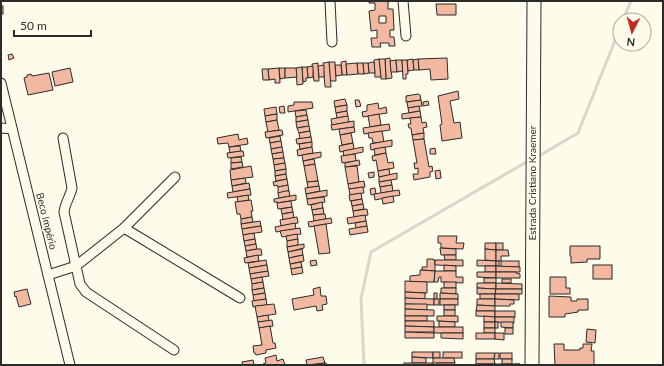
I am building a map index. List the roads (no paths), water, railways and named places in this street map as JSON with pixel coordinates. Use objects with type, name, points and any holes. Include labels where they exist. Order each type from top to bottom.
[{"type":"main road","name":"Estrada Cristiano Kraemer","points":[[532,365],[532,144],[534,1]]},
{"type":"street","points":[[330,1],[332,42]]},
{"type":"street","points":[[403,1],[406,36]]},
{"type":"street","name":"Beco Império","points":[[1,83],[70,365]]},
{"type":"street","points":[[1,128],[12,129]]},
{"type":"street","points":[[62,138],[72,188],[65,203],[64,212],[80,284],[86,292],[174,350]]},
{"type":"street","points":[[48,274],[76,266],[124,228],[175,177]]},
{"type":"street","points":[[124,228],[240,298]]},
{"type":"waterway","points":[[626,12],[631,1]]},
{"type":"waterway","points":[[537,157],[578,133],[612,48]]},
{"type":"waterway","points":[[364,365],[361,299],[371,252],[530,160]]}]
